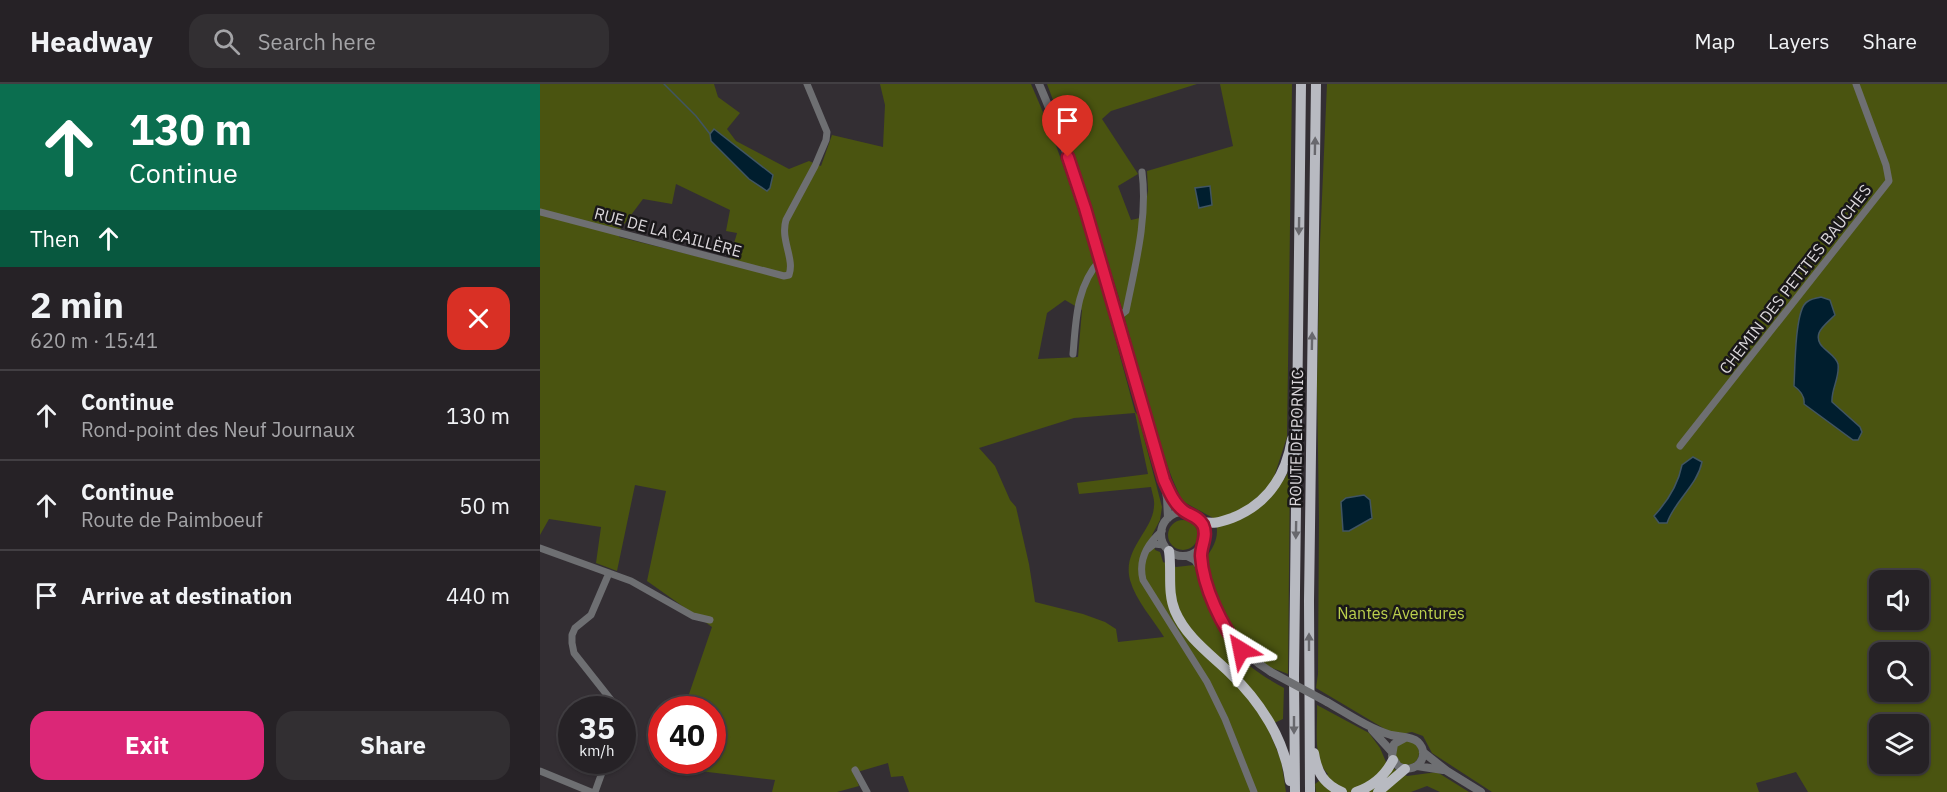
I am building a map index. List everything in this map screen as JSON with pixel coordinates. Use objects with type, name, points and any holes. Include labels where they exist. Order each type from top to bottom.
[{"type":"highway","name":"ROUTE DE PORNIC","points":[[1295,792],[1294,675],[1301,84]]},
{"type":"highway","name":"ROUTE DE PORNIC","points":[[1310,792],[1316,84]]},
{"type":"highway","points":[[1200,521],[1214,524],[1238,516],[1268,495],[1285,465],[1291,442],[1292,422],[1297,409]]},
{"type":"highway","points":[[1167,548],[1170,594],[1178,617],[1192,637],[1240,683],[1263,712],[1275,734],[1287,765],[1290,792]]},
{"type":"highway","points":[[1309,700],[1313,714],[1316,766],[1323,780],[1342,792]]},
{"type":"highway","points":[[1356,792],[1375,783],[1387,772],[1392,756]]},
{"type":"highway","points":[[1378,792],[1405,769]]},
{"type":"street","name":"RUE DE LA CAILLÈRE","points":[[540,212],[789,275],[790,266],[783,230],[824,147],[827,132],[807,84]]},
{"type":"street","points":[[1039,84],[1074,172],[1164,480],[1168,519],[1162,531],[1149,543],[1146,550],[1140,565],[1143,580],[1207,682],[1225,719],[1254,792]]},
{"type":"street","name":"CHEMIN DES PETITES BAUCHES","points":[[1680,446],[1889,181],[1886,165],[1856,84]]},
{"type":"street","points":[[1117,318],[1126,311],[1138,248],[1144,193],[1142,172]]},
{"type":"street","points":[[1073,354],[1080,293],[1100,260]]},
{"type":"street","points":[[1164,480],[1175,502],[1186,513]]},
{"type":"street","points":[[1168,519],[1176,514],[1186,513],[1194,515],[1200,521],[1205,535],[1201,546],[1187,556]]},
{"type":"street","points":[[1162,531],[1167,548]]},
{"type":"street","points":[[1146,550],[1154,544],[1178,555],[1187,556],[1195,560],[1206,579]]},
{"type":"street","points":[[1201,546],[1206,579],[1220,618],[1230,636],[1246,656],[1367,725],[1417,741],[1423,752],[1447,771],[1481,792]]},
{"type":"street","points":[[540,548],[631,581],[693,616],[710,620]]},
{"type":"street","points":[[608,696],[574,653],[572,643],[575,628],[591,615],[609,573]]},
{"type":"street","points":[[1367,725],[1398,766],[1405,769],[1425,766],[1447,771]]},
{"type":"street","points":[[1392,756],[1394,744],[1405,738]]},
{"type":"street","points":[[1417,766],[1422,759],[1423,752]]},
{"type":"street","points":[[855,770],[867,792]]},
{"type":"street","points":[[540,771],[593,792],[601,774]]},
{"type":"green space","points":[[540,84],[714,84],[718,97],[740,113],[727,129],[736,141],[789,169],[809,161],[821,166],[832,135],[883,147],[885,105],[880,84],[1031,84],[1077,205],[1135,412],[1138,415],[1162,507],[1160,520],[1152,535],[1155,550],[1160,552],[1163,562],[1176,567],[1194,565],[1224,637],[1246,663],[1284,688],[1283,719],[1267,726],[1281,760],[1286,792],[909,792],[903,776],[891,777],[888,763],[854,773],[859,786],[837,792],[772,792],[775,780],[725,774],[726,696],[688,696],[712,627],[647,581],[666,491],[635,485],[617,571],[596,563],[601,527],[549,519],[540,535]],"holes":[[[676,184],[730,210],[726,231],[737,233],[728,264],[619,237],[619,231],[643,199],[672,204]],[[1065,300],[1082,310],[1078,357],[1038,359],[1047,313]],[[1135,413],[1148,474],[1077,483],[1079,494],[1151,487],[1154,501],[1152,515],[1130,559],[1129,569],[1130,580],[1136,595],[1164,637],[1118,642],[1116,629],[1105,622],[1035,602],[1016,507],[1010,500],[995,466],[979,448],[1074,418]]]},
{"type":"green space","points":[[1047,84],[1197,84],[1111,111],[1102,119],[1138,174],[1118,186],[1131,220],[1144,217],[1148,190],[1147,171],[1233,146],[1220,84],[1292,84],[1287,437],[1274,477],[1283,481],[1290,469],[1288,674],[1253,656],[1226,618],[1205,559],[1216,540],[1215,519],[1182,501],[1172,478],[1159,443],[1119,298],[1078,166]]},
{"type":"green space","name":"Nantes Aventures","points":[[1327,84],[1947,84],[1947,792],[1808,792],[1796,772],[1756,783],[1759,792],[1492,792],[1432,753],[1423,736],[1412,732],[1395,735],[1316,688],[1319,518],[1317,385]]},
{"type":"green space","points":[[1183,520],[1194,524],[1198,535],[1194,546],[1183,550],[1172,546],[1168,535],[1172,524]]},
{"type":"green space","points":[[1317,705],[1369,733],[1380,748],[1386,762],[1396,770],[1407,776],[1437,772],[1469,792],[1440,792],[1427,786],[1411,792],[1316,792],[1315,784],[1328,774],[1323,768],[1318,751]]},
{"type":"green space","points":[[1407,741],[1415,745],[1419,753],[1415,761],[1407,765],[1399,761],[1395,753],[1399,745]]},
{"type":"water","points":[[714,129],[773,175],[767,191],[749,179],[711,141],[710,134]]},
{"type":"water","points":[[1210,186],[1212,205],[1199,208],[1195,188]]},
{"type":"water","points":[[1821,297],[1830,300],[1835,315],[1822,328],[1818,338],[1838,364],[1832,402],[1860,427],[1862,432],[1858,440],[1853,440],[1804,404],[1802,394],[1794,386],[1796,344],[1801,312],[1807,302]]},
{"type":"water","points":[[1693,457],[1702,462],[1696,478],[1675,507],[1667,523],[1659,523],[1654,516],[1672,492],[1682,465]]},
{"type":"water","points":[[1364,495],[1370,500],[1372,518],[1349,531],[1343,531],[1341,502],[1346,498]]},
{"type":"waterway","points":[[664,84],[696,116],[710,134]]},
{"type":"route","points":[[1068,157],[1164,480],[1175,502],[1186,513],[1196,516],[1203,525],[1205,535],[1201,546],[1201,558],[1212,599],[1225,627],[1241,650]]}]
